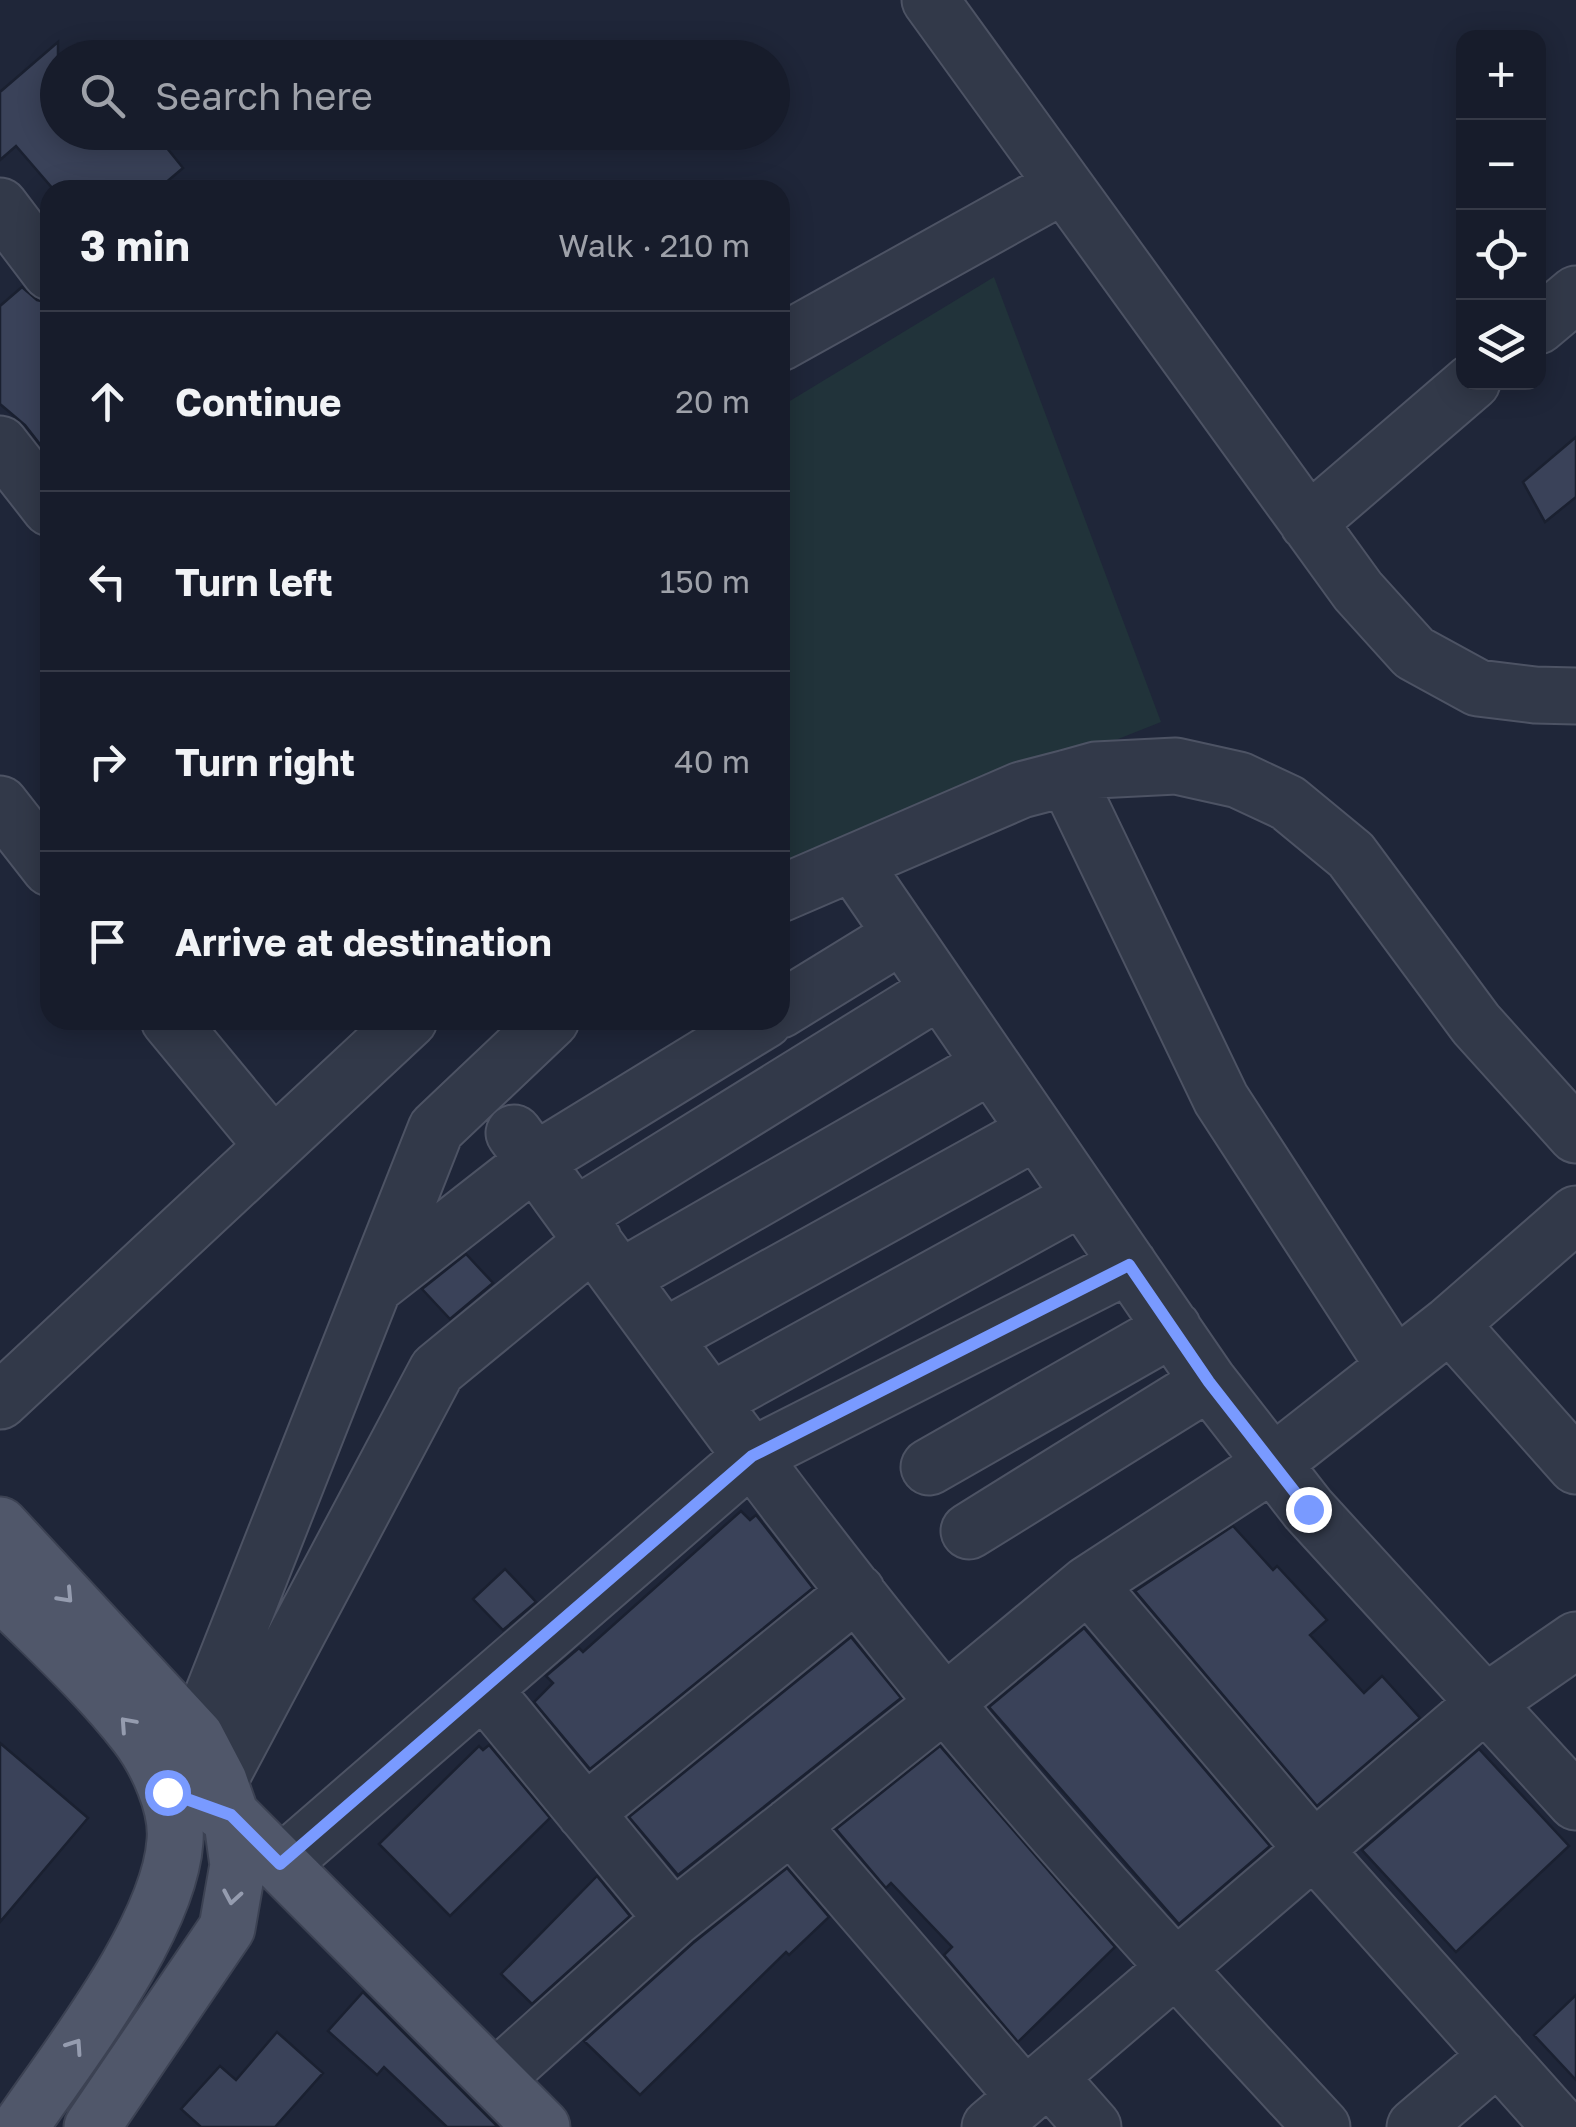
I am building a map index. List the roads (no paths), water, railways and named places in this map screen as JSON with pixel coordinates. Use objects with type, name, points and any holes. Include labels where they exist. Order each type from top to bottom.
[{"type":"main road","points":[[0,1525],[203,1781],[280,1864],[542,2127]]},
{"type":"main road","points":[[0,1591],[138,1736],[203,1781],[238,1866],[227,1928],[92,2127]]},
{"type":"main road","points":[[20,2127],[124,1972],[165,1890],[176,1838],[203,1781]]},
{"type":"street","points":[[930,0],[1358,591],[1414,653],[1478,688],[1535,696],[1576,696]]},
{"type":"street","points":[[790,337],[1062,186]]},
{"type":"street","points":[[0,206],[40,259]]},
{"type":"street","points":[[1546,319],[1576,294]]},
{"type":"street","points":[[1308,523],[1463,390]]},
{"type":"street","points":[[0,444],[40,495]]},
{"type":"street","points":[[790,890],[1022,790],[1096,770],[1176,766],[1239,780],[1288,804],[1351,854],[1476,1024],[1576,1135]]},
{"type":"street","points":[[1067,778],[1221,1098],[1395,1367]]},
{"type":"street","points":[[0,804],[40,855]]},
{"type":"street","points":[[852,864],[1209,1382],[1272,1464],[1308,1509],[1576,1802]]},
{"type":"street","points":[[790,1004],[902,935]]},
{"type":"street","points":[[203,1781],[437,1370],[597,1245],[940,990]]},
{"type":"street","points":[[177,1030],[273,1146]]},
{"type":"street","points":[[0,1401],[398,1030]]},
{"type":"street","points":[[203,1781],[373,1288],[436,1130],[541,1030]]},
{"type":"street","points":[[373,1288],[525,1147],[745,1030]]},
{"type":"street","points":[[597,1245],[991,1064]]},
{"type":"street","points":[[664,1336],[1037,1131]]},
{"type":"street","points":[[525,1147],[752,1456],[946,1703],[1174,1967],[1322,2127]]},
{"type":"street","points":[[711,1400],[1082,1198]]},
{"type":"street","points":[[495,2079],[672,1919],[946,1703],[1088,1584],[1272,1464],[1450,1324],[1576,1214]]},
{"type":"street","points":[[280,1864],[752,1456],[1129,1265]]},
{"type":"street","points":[[1450,1324],[1576,1466]]},
{"type":"street","points":[[928,1468],[1172,1328]]},
{"type":"street","points":[[969,1531],[1209,1382]]},
{"type":"street","points":[[1088,1584],[1314,1850],[1561,2127]]},
{"type":"street","points":[[586,1812],[856,1592]]},
{"type":"street","points":[[1021,2100],[1485,1704],[1576,1640]]},
{"type":"street","points":[[484,1690],[672,1919]]},
{"type":"street","points":[[791,1826],[1021,2100],[1092,2127]]},
{"type":"street","points":[[1414,2127],[1498,2056]]}]
